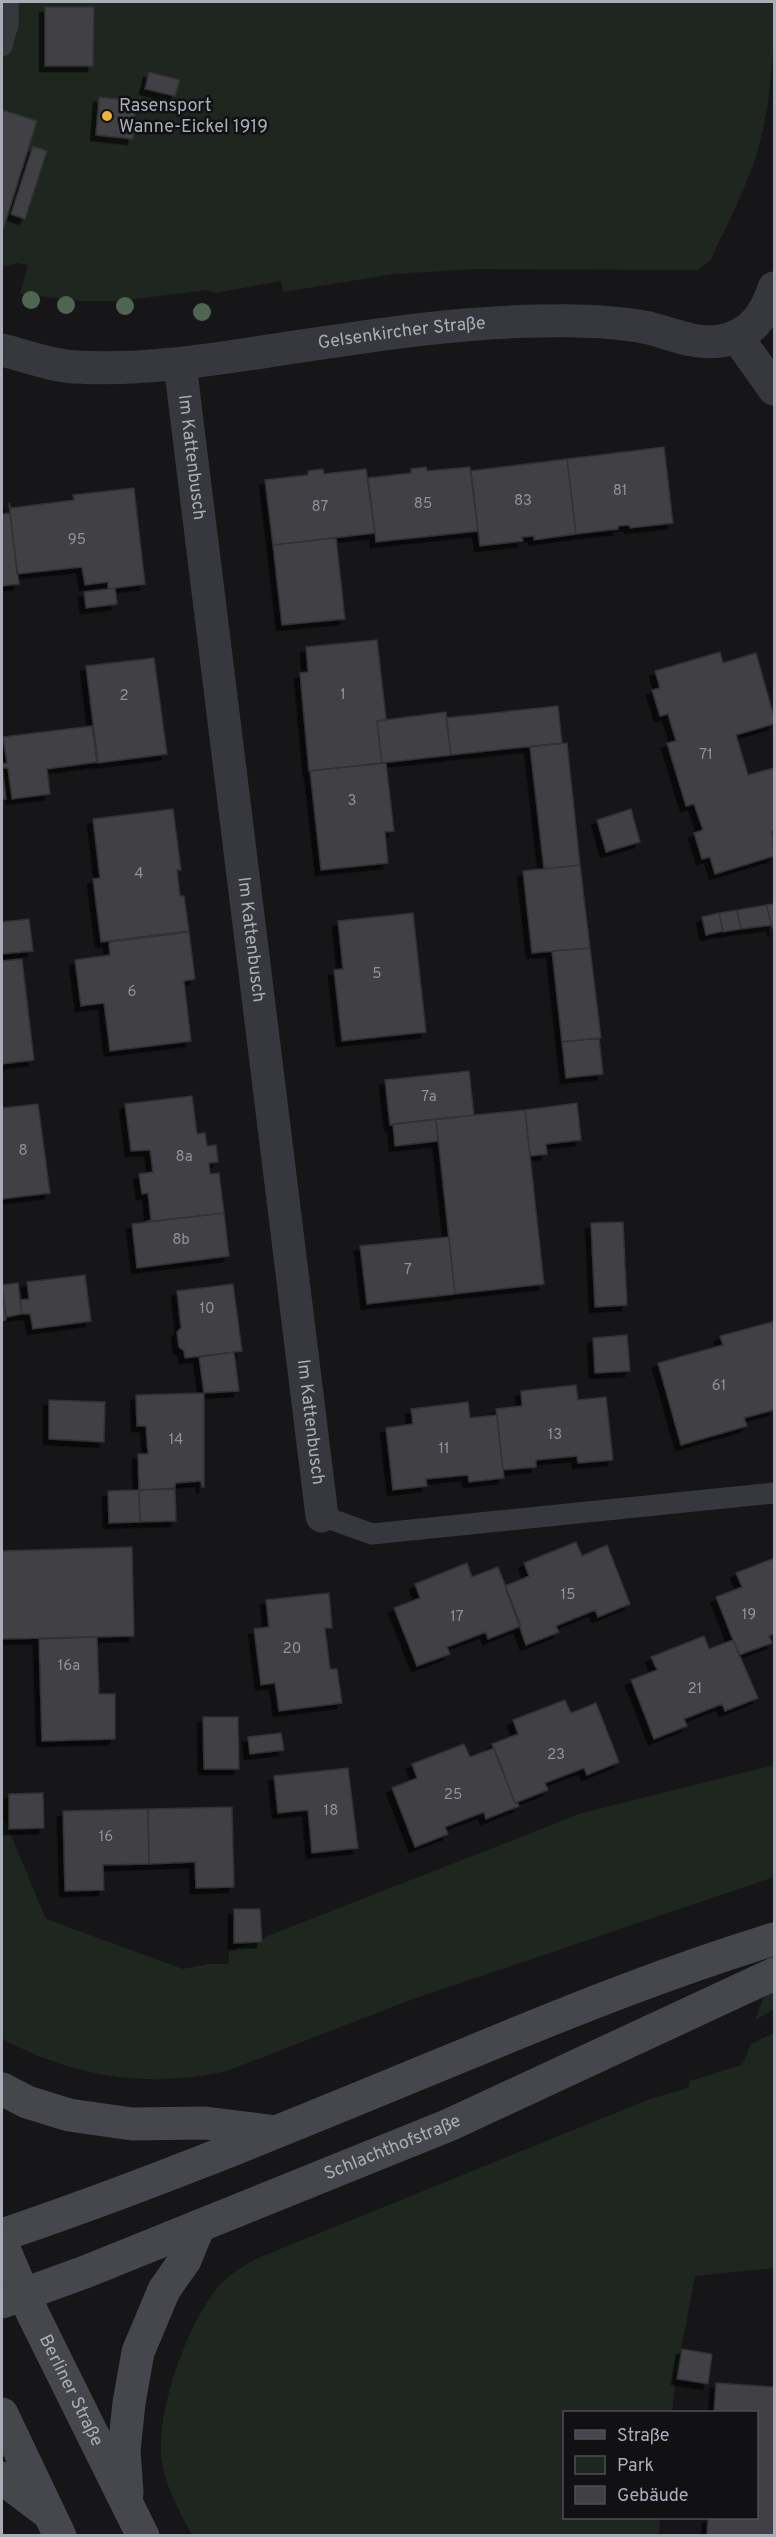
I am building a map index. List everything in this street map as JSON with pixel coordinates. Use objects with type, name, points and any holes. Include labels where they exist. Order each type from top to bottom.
[{"type":"main road","points":[[2,2235],[62,2215],[622,1990],[702,1961],[774,1939]]},
{"type":"main road","name":"Schlachthofstraße","points":[[12,2298],[199,2226],[449,2125],[774,1974]]},
{"type":"main road","points":[[2,2089],[27,2102],[69,2115],[132,2124],[205,2123],[274,2131]]},
{"type":"main road","points":[[127,2507],[124,2451],[138,2352],[164,2290],[185,2260],[199,2226]]},
{"type":"main road","name":"Berliner Straße","points":[[2,2244],[12,2298],[143,2535]]},
{"type":"main road","points":[[2,2414],[54,2524]]},
{"type":"main road","points":[[2,2478],[54,2524]]},
{"type":"street","points":[[774,288],[767,308],[755,326],[737,337],[774,389]]},
{"type":"street","name":"Gelsenkircher Straße","points":[[2,350],[74,367],[112,368],[180,364],[368,336],[482,323],[542,321],[611,323],[648,328],[698,341],[719,341],[737,337]]},
{"type":"street","name":"Im Kattenbusch","points":[[180,364],[322,1516]]},
{"type":"lane","points":[[2,46],[8,24],[8,2]]},
{"type":"lane","points":[[322,1516],[372,1534],[774,1493]]},
{"type":"green space","points":[[2,2],[774,2],[770,86],[763,127],[752,168],[710,261],[697,270],[475,269],[394,274],[283,292],[281,281],[215,293],[207,290],[119,301],[80,301],[20,294],[28,265],[18,263],[2,267]]},
{"type":"green space","points":[[774,1765],[774,1877],[413,1999],[227,2071],[168,2079],[112,2076],[57,2063],[2,2039],[2,1814],[46,1919],[183,1969],[209,1964],[229,1964],[229,1951],[237,1951],[238,1947],[262,1942],[265,1937],[582,1813]]},
{"type":"green space","points":[[774,1990],[774,2009],[755,2020],[765,1994]]},
{"type":"green space","points":[[774,2033],[774,2268],[695,2276],[676,2376],[672,2411],[563,2411],[563,2519],[660,2519],[659,2535],[192,2535],[172,2496],[162,2465],[161,2435],[164,2414],[176,2369],[194,2326],[215,2291],[231,2275],[263,2256],[650,2099],[688,2088],[690,2081],[742,2065],[751,2044]]},
{"type":"building","points":[[45,7],[94,7],[93,66],[45,66]]},
{"type":"building","points":[[149,72],[180,80],[175,96],[145,89]]},
{"type":"building","points":[[99,97],[136,101],[133,139],[96,135]]},
{"type":"building","points":[[3,110],[37,121],[2,233],[2,115]]},
{"type":"building","points":[[33,146],[47,151],[25,219],[11,214]]},
{"type":"building","points":[[664,447],[673,523],[630,528],[629,525],[618,526],[618,529],[576,534],[567,459]]},
{"type":"building","points":[[567,459],[576,534],[534,540],[534,536],[522,537],[523,541],[480,546],[471,471]]},
{"type":"building","points":[[426,467],[427,471],[470,467],[478,531],[376,542],[368,478],[411,473],[411,469]]},
{"type":"building","points":[[323,469],[324,474],[366,469],[375,533],[273,545],[265,480],[308,475],[308,471]]},
{"type":"building","points":[[134,488],[145,584],[108,589],[108,582],[85,585],[82,567],[17,574],[9,503],[11,508],[74,500],[73,495]]},
{"type":"building","points":[[10,513],[19,584],[2,586],[2,514]]},
{"type":"building","points":[[336,538],[345,619],[282,625],[273,545]]},
{"type":"building","points":[[115,588],[117,604],[86,608],[84,592]]},
{"type":"building","points":[[377,640],[386,718],[386,720],[377,721],[382,763],[309,771],[300,673],[308,672],[306,647]]},
{"type":"building","points":[[720,652],[723,663],[756,653],[774,717],[774,724],[736,735],[748,775],[774,768],[774,831],[772,831],[774,856],[715,874],[710,857],[702,859],[694,833],[703,830],[694,804],[686,806],[667,743],[676,741],[668,714],[660,716],[652,690],[660,688],[655,671]]},
{"type":"building","points":[[154,658],[167,754],[98,763],[86,666]]},
{"type":"building","points":[[558,706],[562,743],[451,755],[446,718]]},
{"type":"building","points":[[446,712],[451,755],[382,763],[377,721]]},
{"type":"building","points":[[92,726],[97,762],[47,769],[50,794],[12,799],[8,768],[3,768],[2,764],[7,763],[3,737]]},
{"type":"building","points":[[567,743],[580,865],[544,869],[530,747]]},
{"type":"building","points":[[386,763],[394,831],[385,832],[388,863],[321,870],[310,771]]},
{"type":"building","points":[[2,766],[6,799],[2,799]]},
{"type":"building","points":[[173,809],[181,870],[177,870],[180,896],[184,896],[189,931],[101,942],[93,879],[100,878],[93,819]]},
{"type":"building","points":[[631,809],[640,842],[606,852],[597,820]]},
{"type":"building","points":[[580,865],[590,948],[532,953],[523,871]]},
{"type":"building","points":[[774,904],[774,932],[766,905]]},
{"type":"building","points":[[766,905],[772,925],[741,929],[737,910]]},
{"type":"building","points":[[737,910],[741,929],[723,932],[719,913]]},
{"type":"building","points":[[413,913],[426,1032],[342,1041],[334,970],[343,969],[338,921]]},
{"type":"building","points":[[719,913],[723,931],[706,935],[702,917]]},
{"type":"building","points":[[29,919],[33,951],[2,954],[2,922]]},
{"type":"building","points":[[189,932],[195,979],[184,981],[191,1041],[110,1051],[104,1003],[81,1006],[75,960],[110,955],[109,942]]},
{"type":"building","points":[[590,948],[601,1038],[562,1042],[552,951]]},
{"type":"building","points":[[22,959],[34,1060],[2,1064],[2,961]]},
{"type":"building","points":[[599,1038],[603,1074],[566,1078],[562,1042]]},
{"type":"building","points":[[469,1071],[474,1115],[390,1125],[385,1080]]},
{"type":"building","points":[[192,1096],[197,1134],[205,1133],[207,1146],[216,1145],[218,1162],[209,1163],[210,1174],[219,1173],[224,1213],[145,1222],[151,1220],[148,1193],[142,1194],[139,1174],[153,1172],[150,1150],[131,1151],[125,1104]]},
{"type":"building","points":[[577,1103],[581,1140],[546,1144],[547,1154],[530,1156],[525,1110]]},
{"type":"building","points":[[38,1104],[50,1193],[2,1199],[2,1108]]},
{"type":"building","points":[[525,1110],[544,1284],[455,1294],[436,1119]]},
{"type":"building","points":[[436,1119],[438,1141],[395,1146],[393,1124]]},
{"type":"building","points":[[224,1213],[229,1256],[137,1268],[132,1224]]},
{"type":"building","points":[[623,1222],[627,1305],[595,1307],[591,1223]]},
{"type":"building","points":[[449,1237],[455,1294],[367,1304],[360,1246]]},
{"type":"building","points":[[85,1275],[91,1321],[33,1329],[30,1314],[22,1314],[20,1300],[29,1299],[27,1282]]},
{"type":"building","points":[[18,1283],[22,1314],[6,1317],[2,1285]]},
{"type":"building","points":[[233,1284],[242,1351],[185,1358],[184,1351],[179,1347],[177,1332],[181,1328],[177,1291]]},
{"type":"building","points":[[2,1288],[6,1320],[2,1321]]},
{"type":"building","points":[[772,1322],[774,1410],[744,1418],[747,1426],[681,1445],[658,1363],[723,1345],[720,1336]]},
{"type":"building","points":[[627,1335],[630,1371],[595,1373],[593,1338]]},
{"type":"building","points":[[234,1352],[239,1391],[204,1393],[199,1357]]},
{"type":"building","points":[[576,1385],[578,1400],[606,1397],[613,1460],[578,1463],[577,1456],[536,1460],[536,1467],[503,1470],[496,1409],[522,1406],[521,1391]]},
{"type":"building","points":[[204,1393],[204,1487],[201,1481],[176,1483],[174,1489],[139,1490],[138,1454],[148,1454],[146,1426],[137,1426],[136,1395]]},
{"type":"building","points":[[49,1400],[105,1402],[104,1442],[49,1439]]},
{"type":"building","points":[[468,1402],[470,1418],[497,1415],[504,1478],[469,1482],[468,1475],[426,1479],[427,1486],[393,1490],[386,1428],[413,1424],[411,1409]]},
{"type":"building","points":[[175,1488],[176,1521],[140,1522],[139,1490]]},
{"type":"building","points":[[139,1490],[140,1522],[109,1523],[108,1491]]},
{"type":"building","points":[[576,1542],[582,1556],[607,1545],[630,1604],[598,1617],[595,1610],[556,1626],[559,1632],[526,1645],[505,1586],[529,1576],[524,1563]]},
{"type":"building","points":[[132,1547],[134,1636],[2,1639],[2,1551]]},
{"type":"building","points":[[774,1558],[774,1634],[769,1636],[772,1643],[739,1655],[716,1597],[742,1587],[736,1573]]},
{"type":"building","points":[[467,1563],[472,1577],[498,1567],[521,1626],[488,1639],[486,1632],[447,1647],[450,1654],[417,1666],[394,1608],[420,1598],[415,1584]]},
{"type":"building","points":[[329,1593],[332,1628],[325,1628],[330,1669],[337,1669],[342,1703],[279,1711],[275,1683],[261,1685],[254,1629],[269,1627],[266,1600]]},
{"type":"building","points":[[704,1636],[709,1649],[733,1640],[758,1698],[725,1711],[722,1704],[684,1719],[687,1726],[654,1739],[631,1680],[657,1670],[651,1657]]},
{"type":"building","points":[[97,1637],[99,1694],[115,1694],[115,1739],[42,1741],[39,1639]]},
{"type":"building","points":[[565,1700],[571,1713],[596,1703],[619,1762],[587,1775],[584,1768],[545,1783],[548,1790],[515,1803],[492,1744],[518,1734],[513,1720]]},
{"type":"building","points":[[203,1717],[238,1717],[239,1769],[204,1769]]},
{"type":"building","points":[[281,1733],[284,1750],[250,1754],[248,1737]]},
{"type":"building","points":[[464,1744],[470,1757],[494,1748],[515,1803],[517,1802],[519,1806],[486,1819],[484,1812],[445,1827],[448,1834],[415,1847],[392,1788],[417,1778],[412,1764]]},
{"type":"building","points":[[348,1768],[358,1848],[312,1853],[308,1810],[278,1813],[274,1776]]},
{"type":"building","points":[[43,1793],[44,1828],[9,1829],[9,1794]]},
{"type":"building","points":[[232,1807],[234,1887],[196,1888],[195,1862],[149,1864],[148,1809]]},
{"type":"building","points":[[148,1809],[149,1864],[103,1865],[104,1890],[65,1891],[63,1811]]},
{"type":"building","points":[[234,1909],[260,1909],[262,1942],[234,1943]]},
{"type":"building","points":[[682,2349],[712,2354],[708,2384],[677,2379]]},
{"type":"building","points":[[716,2383],[774,2387],[774,2536],[707,2536],[708,2519],[758,2519],[758,2411],[714,2411]]},
{"type":"place","name":"Rasensport Wanne-Eickel 1919","points":[[107,116]]}]
